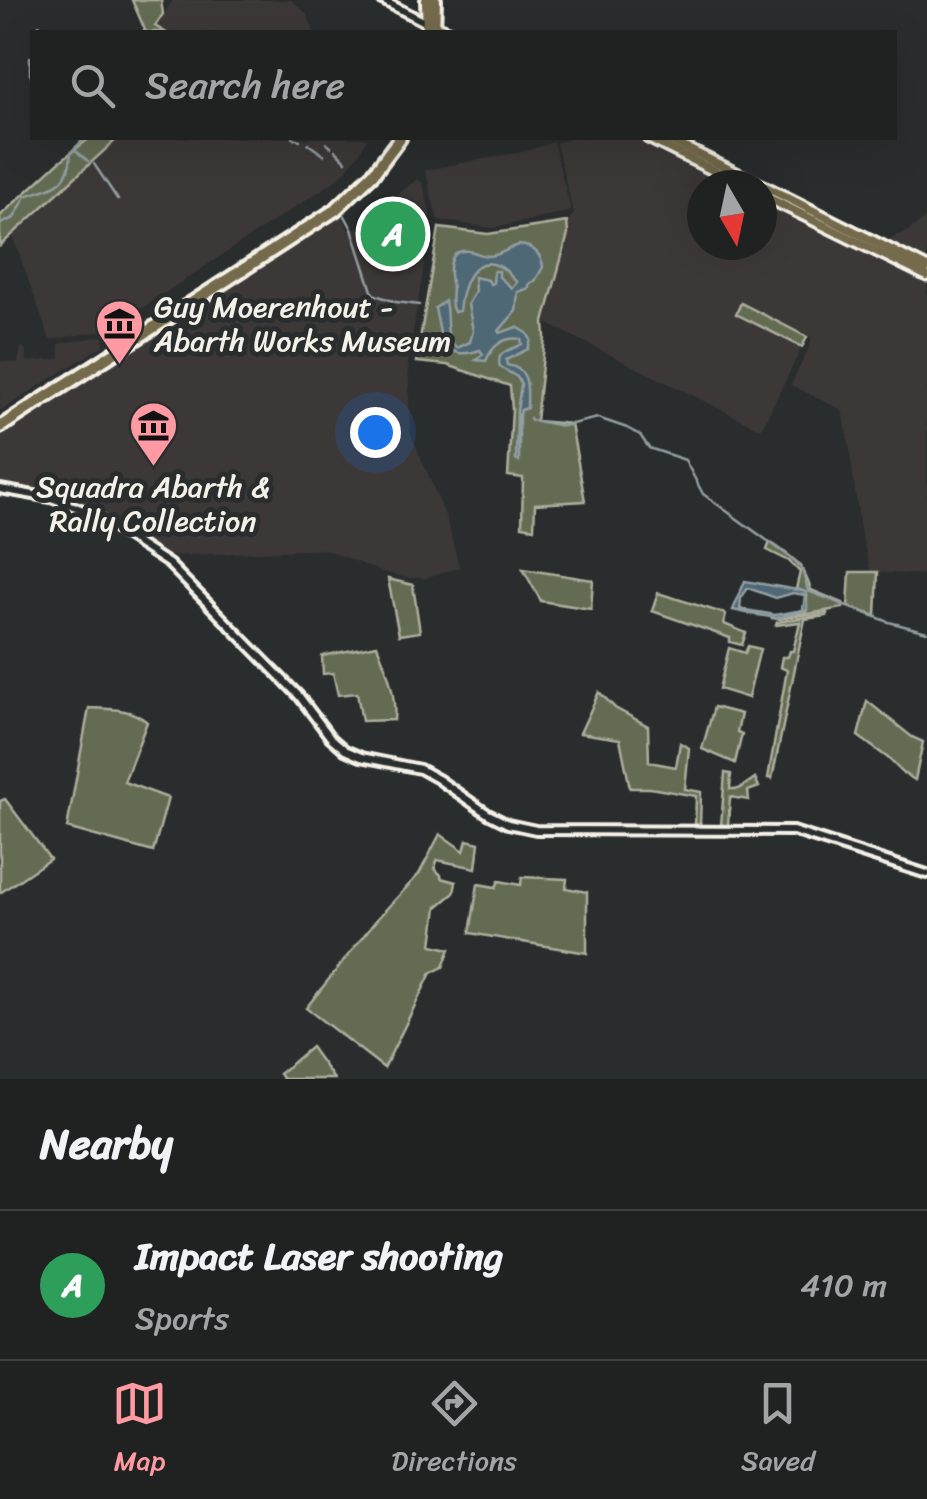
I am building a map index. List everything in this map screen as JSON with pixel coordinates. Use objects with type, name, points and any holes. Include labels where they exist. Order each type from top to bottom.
[{"type":"highway","points":[[431,3],[437,30]]},
{"type":"highway","points":[[0,419],[332,204],[365,174],[390,140]]},
{"type":"highway","points":[[0,427],[334,210],[374,174],[399,140]]},
{"type":"main road","points":[[431,3],[437,30]]},
{"type":"main road","points":[[652,140],[713,170]]},
{"type":"main road","points":[[670,140],[731,170]]},
{"type":"main road","points":[[777,193],[927,268]]},
{"type":"main road","points":[[777,202],[927,276]]},
{"type":"street","points":[[382,0],[437,30]]},
{"type":"street","points":[[414,17],[431,3]]},
{"type":"street","points":[[0,489],[50,498],[89,512],[164,560],[194,586],[298,696],[338,745],[356,755],[420,768],[508,824],[536,830],[793,831],[927,874]]},
{"type":"shaded area","points":[[173,0],[291,0],[306,13],[313,30],[162,30],[155,26]]},
{"type":"shaded area","points":[[117,140],[366,140],[339,178],[110,329],[50,340],[12,234]]},
{"type":"shaded area","points":[[642,140],[704,170],[687,170],[687,260],[777,260],[777,207],[927,282],[927,575],[871,572],[860,529],[842,410],[791,385],[811,344],[811,336],[807,337],[761,429],[544,322],[568,234],[567,222],[574,214],[556,143]]},
{"type":"shaded area","points":[[553,142],[571,211],[492,228],[438,220],[425,170],[527,151]]},
{"type":"shaded area","points":[[416,180],[422,182],[431,224],[408,360],[410,432],[446,518],[459,567],[426,578],[407,578],[324,549],[166,556],[78,502],[0,484],[0,434],[342,215],[350,233]]},
{"type":"shaded area","points":[[927,217],[927,261],[889,242],[904,234]]},
{"type":"shaded area","points":[[103,336],[104,345],[0,411],[0,361],[18,363],[21,347],[25,348],[27,362],[60,359],[59,344]]},
{"type":"green space","points":[[132,0],[161,0],[163,14],[155,26],[162,30],[145,30]]},
{"type":"green space","points":[[87,140],[116,140],[0,246],[0,216]]},
{"type":"green space","points":[[567,222],[568,234],[544,322],[536,421],[571,424],[585,501],[535,504],[534,528],[522,526],[523,478],[508,476],[510,386],[447,365],[416,362],[439,228],[488,234]]},
{"type":"green space","points":[[741,303],[807,337],[802,347],[736,314]]},
{"type":"green space","points":[[770,542],[796,562],[811,590],[843,603],[843,608],[771,618],[806,612],[807,595],[796,589],[800,572],[789,561],[767,550]]},
{"type":"green space","points":[[523,569],[593,580],[591,609],[541,601]]},
{"type":"green space","points":[[850,572],[878,572],[876,616],[848,607]]},
{"type":"green space","points":[[388,579],[413,585],[420,632],[399,635]]},
{"type":"green space","points":[[658,593],[726,614],[724,624],[746,633],[742,645],[652,611]]},
{"type":"green space","points":[[827,613],[805,619],[772,779],[768,778],[787,670],[780,667],[782,657],[793,651],[800,622],[776,625],[777,622]]},
{"type":"green space","points":[[377,645],[392,692],[394,720],[362,721],[357,693],[338,695],[333,673],[323,674],[322,656]]},
{"type":"green space","points":[[748,646],[760,649],[748,698],[719,689],[729,648],[745,653]]},
{"type":"green space","points":[[599,692],[615,708],[648,726],[649,762],[676,767],[680,743],[689,748],[685,789],[701,792],[700,826],[695,826],[696,796],[630,788],[620,739],[580,733]]},
{"type":"green space","points":[[867,701],[923,742],[915,780],[858,736]]},
{"type":"green space","points":[[714,707],[741,714],[737,732],[742,734],[735,763],[702,749]]},
{"type":"green space","points":[[89,708],[127,712],[147,722],[124,782],[168,798],[153,852],[67,828]]},
{"type":"green space","points":[[725,773],[731,774],[730,789],[739,789],[755,778],[759,787],[748,791],[749,800],[730,797],[728,826],[721,826]]},
{"type":"green space","points":[[5,799],[50,859],[0,893],[0,801]]},
{"type":"green space","points":[[440,834],[464,851],[467,840],[479,843],[476,868],[437,860],[435,869],[441,878],[456,882],[454,893],[437,907],[432,945],[450,949],[443,967],[431,973],[384,1068],[306,1008],[377,919],[419,874]]},
{"type":"green space","points":[[522,877],[567,879],[566,888],[587,892],[587,953],[470,933],[478,884],[496,887],[499,881],[521,885]]},
{"type":"green space","points":[[311,1047],[334,1079],[283,1079],[279,1074]]},
{"type":"water","points":[[519,245],[536,251],[543,267],[529,288],[518,292],[516,311],[499,331],[517,327],[531,340],[528,349],[506,360],[507,365],[524,375],[527,387],[527,408],[519,416],[519,461],[517,411],[521,384],[500,367],[499,361],[502,354],[522,344],[521,339],[504,341],[486,361],[476,360],[483,354],[480,350],[458,353],[439,339],[435,308],[445,301],[448,333],[457,348],[470,342],[473,331],[468,304],[475,291],[474,277],[490,284],[494,271],[499,271],[499,277],[512,288],[517,282],[499,266],[481,265],[469,276],[459,311],[454,312],[452,258],[465,251],[493,256]]},
{"type":"water","points":[[745,581],[803,591],[807,593],[807,610],[777,618],[758,615],[803,610],[805,595],[793,593],[776,598],[748,588],[740,609],[757,612],[756,615],[733,610]]},
{"type":"waterway","points":[[39,25],[45,30]]},
{"type":"waterway","points":[[30,57],[30,74]]},
{"type":"waterway","points":[[83,140],[74,149],[88,161]]},
{"type":"waterway","points":[[326,143],[331,147]]},
{"type":"waterway","points":[[308,144],[324,155]]},
{"type":"waterway","points":[[0,224],[14,218],[26,196],[63,179],[74,149]]},
{"type":"waterway","points":[[335,150],[346,161]]},
{"type":"waterway","points":[[94,164],[118,200]]},
{"type":"waterway","points":[[290,245],[343,212],[373,294],[419,305]]},
{"type":"waterway","points":[[530,418],[563,426],[598,418],[640,435],[649,448],[685,460],[703,494],[801,565],[808,591],[927,632]]},
{"type":"place","name":"Impact Laser shooting","points":[[393,234]]},
{"type":"place","name":"Guy Moerenhout - Abarth Works Museum","points":[[119,366]]},
{"type":"place","name":"Squadra Abarth & Rally Collection","points":[[153,468]]}]
